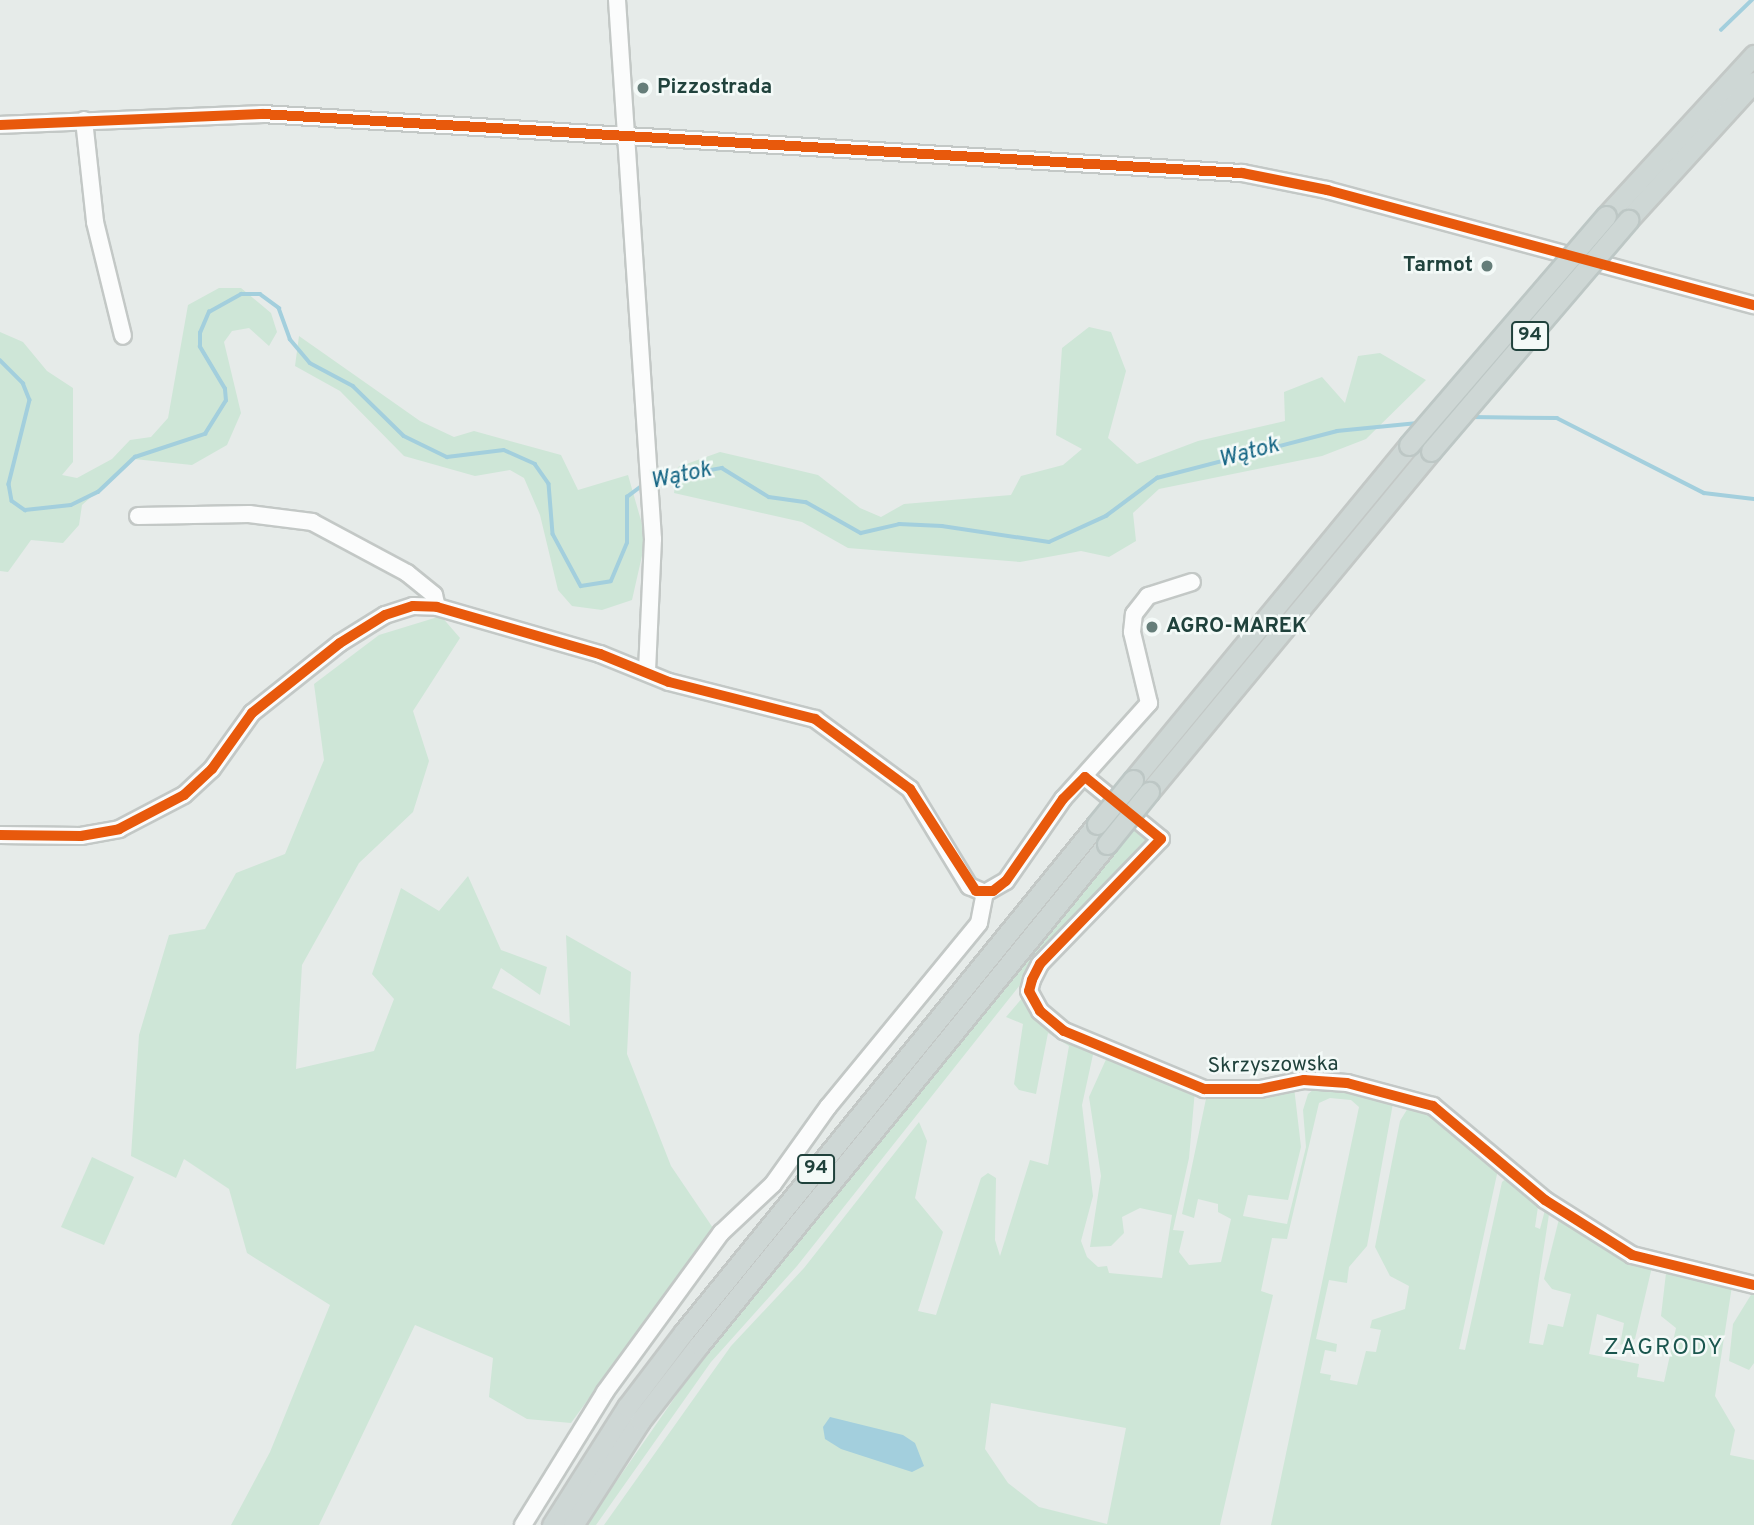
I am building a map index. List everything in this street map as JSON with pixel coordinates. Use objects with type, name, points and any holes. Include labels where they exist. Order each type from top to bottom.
[{"type":"main road","name":"94","points":[[573,1525],[691,1356],[1107,844],[1141,786],[1409,445],[1605,216],[1754,55]]},
{"type":"main road","name":"94","points":[[552,1525],[627,1407],[684,1332],[1097,824],[1141,786],[1629,220],[1754,82]]},
{"type":"street","points":[[617,0],[650,496],[648,671]]},
{"type":"street","points":[[0,125],[262,114],[1242,173],[1327,190],[1754,305]]},
{"type":"street","points":[[84,120],[95,222],[123,336]]},
{"type":"street","points":[[138,516],[250,514],[313,522],[407,573],[434,595],[437,607]]},
{"type":"street","points":[[523,1525],[597,1404],[721,1233],[773,1184],[835,1098],[979,923],[985,893],[1006,881],[1063,799],[1149,703],[1132,632],[1134,614],[1148,596],[1192,582]]},
{"type":"street","points":[[0,835],[81,836],[119,829],[173,801],[212,769],[252,713],[340,643],[385,615],[413,606],[437,607],[648,671],[669,682],[815,719],[909,789],[969,886],[985,893]]},
{"type":"street","name":"Skrzyszowska","points":[[1085,777],[1160,839],[1040,964],[1029,991],[1040,1011],[1064,1031],[1204,1089],[1260,1088],[1304,1080],[1347,1083],[1433,1106],[1545,1200],[1620,1249],[1663,1267],[1754,1285]]},
{"type":"green space","points":[[219,288],[241,288],[271,313],[277,332],[269,346],[249,328],[232,331],[224,342],[241,413],[227,445],[192,465],[134,459],[82,505],[79,525],[63,543],[31,540],[8,572],[0,571],[0,332],[23,342],[47,371],[73,388],[73,462],[62,475],[77,478],[112,459],[130,440],[151,437],[168,418],[188,305]]},
{"type":"green space","points":[[1089,327],[1111,332],[1126,371],[1108,438],[1137,464],[1198,441],[1285,421],[1284,392],[1322,377],[1345,403],[1358,356],[1380,353],[1426,380],[1366,439],[1322,456],[1159,489],[1133,513],[1136,541],[1109,557],[1081,551],[1020,562],[848,548],[802,522],[674,493],[678,467],[720,452],[818,475],[860,508],[881,517],[904,504],[1011,495],[1021,476],[1063,465],[1082,449],[1056,435],[1062,348]]},
{"type":"green space","points":[[299,336],[420,421],[454,437],[474,431],[561,455],[578,490],[628,475],[646,538],[632,600],[602,610],[572,606],[558,590],[540,515],[524,478],[510,470],[475,476],[404,456],[340,391],[295,366]]},
{"type":"green space","points":[[441,616],[460,638],[413,711],[429,761],[413,812],[359,863],[302,965],[296,1069],[374,1051],[394,999],[372,974],[401,888],[439,911],[468,876],[501,950],[547,967],[540,995],[501,968],[492,988],[570,1026],[566,935],[631,972],[627,1054],[671,1166],[713,1228],[571,1423],[527,1419],[489,1397],[493,1358],[415,1325],[319,1525],[231,1525],[270,1452],[330,1305],[247,1253],[229,1189],[184,1159],[176,1178],[131,1156],[139,1035],[169,935],[205,929],[236,873],[285,854],[324,760],[314,684],[379,635]]},
{"type":"green space","points":[[1137,825],[1150,841],[1031,971],[797,1266],[711,1362],[596,1525],[586,1525],[717,1337]]},
{"type":"green space","points":[[1023,997],[1094,1050],[1082,1105],[1093,1196],[1081,1241],[1087,1257],[1098,1267],[1107,1266],[1109,1273],[1162,1278],[1172,1215],[1140,1208],[1122,1217],[1124,1233],[1111,1246],[1090,1247],[1101,1176],[1089,1097],[1108,1055],[1195,1090],[1189,1158],[1173,1230],[1184,1231],[1179,1252],[1189,1265],[1221,1262],[1231,1219],[1218,1212],[1218,1204],[1198,1199],[1194,1218],[1182,1214],[1207,1094],[1294,1087],[1301,1147],[1288,1200],[1248,1195],[1243,1216],[1287,1224],[1306,1147],[1303,1110],[1308,1094],[1319,1085],[1394,1098],[1367,1246],[1349,1267],[1347,1283],[1329,1280],[1316,1339],[1337,1344],[1336,1352],[1325,1350],[1320,1373],[1331,1375],[1330,1380],[1357,1385],[1366,1351],[1376,1352],[1381,1330],[1370,1328],[1372,1320],[1405,1309],[1409,1286],[1390,1276],[1375,1247],[1400,1121],[1411,1103],[1438,1115],[1499,1165],[1459,1349],[1465,1350],[1502,1182],[1510,1175],[1539,1200],[1535,1227],[1540,1229],[1546,1206],[1550,1208],[1529,1343],[1543,1345],[1548,1324],[1563,1327],[1571,1294],[1552,1289],[1544,1279],[1560,1215],[1652,1267],[1635,1339],[1620,1345],[1624,1323],[1597,1314],[1589,1354],[1639,1364],[1637,1377],[1664,1382],[1676,1328],[1661,1316],[1666,1273],[1732,1286],[1715,1396],[1735,1430],[1730,1455],[1754,1460],[1754,1525],[1271,1525],[1359,1107],[1351,1100],[1330,1098],[1319,1103],[1287,1239],[1272,1238],[1261,1291],[1273,1295],[1220,1525],[604,1525],[731,1346],[804,1268],[919,1122],[927,1141],[915,1198],[943,1232],[918,1311],[936,1315],[981,1178],[988,1173],[996,1178],[995,1240],[1000,1256],[1030,1160],[1048,1165],[1069,1046],[1048,1033],[1036,1094],[1019,1090],[1014,1084],[1023,1024],[1006,1017]],"holes":[[[991,1403],[1126,1428],[1107,1524],[1039,1507],[1008,1483],[985,1449]]]},
{"type":"green space","points":[[92,1157],[134,1177],[104,1245],[61,1227]]},
{"type":"green space","points":[[1754,1290],[1754,1363],[1749,1370],[1729,1361],[1733,1324]]},
{"type":"water","points":[[830,1417],[903,1435],[915,1443],[924,1466],[912,1472],[841,1449],[825,1439],[823,1427]]},
{"type":"waterway","points":[[1721,30],[1752,0]]},
{"type":"waterway","name":"Wątok","points":[[0,360],[23,383],[30,400],[9,484],[12,501],[25,510],[71,505],[98,492],[135,457],[205,434],[226,401],[225,389],[200,347],[200,333],[209,312],[241,294],[260,294],[279,308],[290,339],[310,363],[353,386],[404,436],[447,457],[504,450],[535,464],[549,484],[553,534],[581,586],[611,581],[627,543],[627,497],[644,484]]},
{"type":"waterway","name":"Wątok","points":[[1471,417],[1557,418],[1704,493],[1754,499]]},
{"type":"waterway","name":"Wątok","points":[[655,480],[722,468],[769,497],[806,502],[861,533],[899,524],[942,526],[1049,542],[1106,516],[1157,478],[1337,431],[1418,423]]},
{"type":"cycle path","points":[[0,125],[262,114],[1242,173],[1327,190],[1754,305]]},
{"type":"cycle path","points":[[0,835],[81,836],[119,829],[184,795],[212,769],[252,713],[340,643],[385,615],[413,606],[437,607],[600,654],[669,682],[815,719],[910,789],[976,891],[993,891],[1006,881],[1063,799],[1085,777],[1161,839],[1040,964],[1029,991],[1040,1011],[1064,1031],[1204,1089],[1260,1089],[1304,1080],[1347,1083],[1433,1106],[1545,1200],[1632,1255],[1754,1285]]},
{"type":"place","name":"Pizzostrada","points":[[643,88]]},
{"type":"place","name":"Tarmot","points":[[1487,266]]},
{"type":"place","name":"AGRO-MAREK","points":[[1152,627]]},
{"type":"district","name":"ZAGRODY","points":[[1664,1349]]}]
